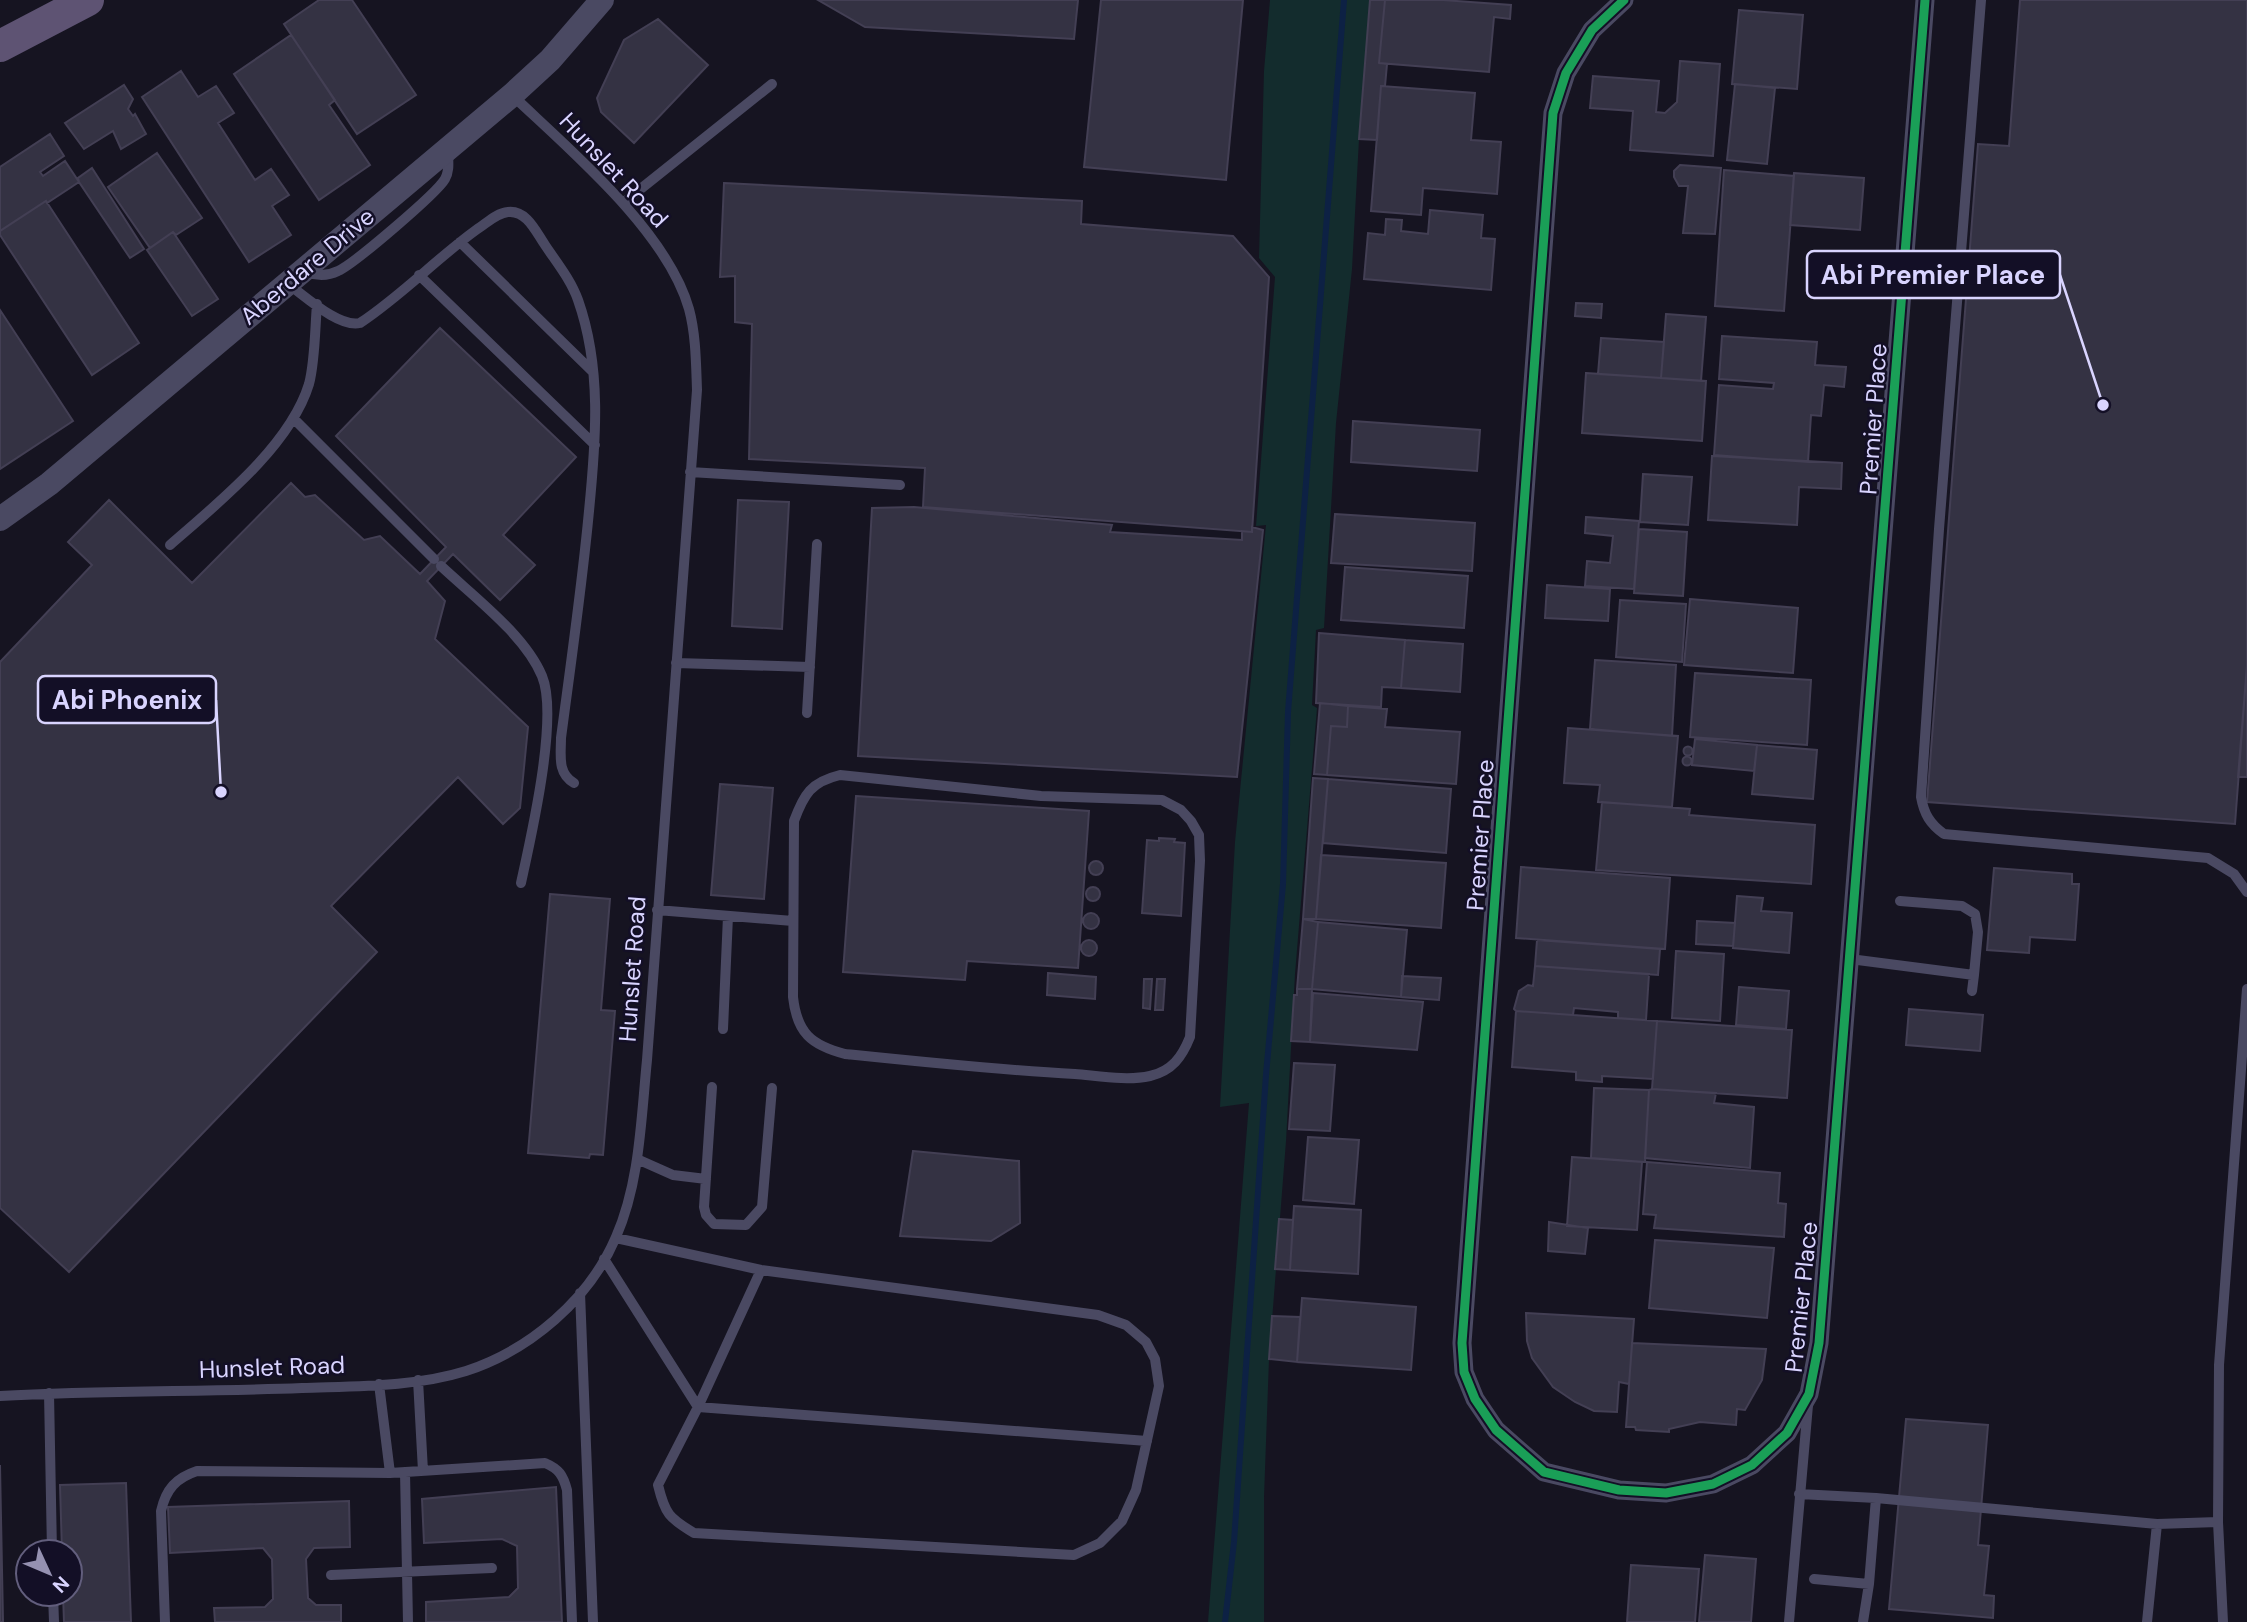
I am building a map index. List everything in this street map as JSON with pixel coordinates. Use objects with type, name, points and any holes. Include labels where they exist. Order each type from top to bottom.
[{"type":"main road","points":[[0,46],[88,0]]},
{"type":"street","name":"Aberdare Drive","points":[[0,519],[49,484],[512,94],[550,60],[602,0]]},
{"type":"street","name":"Premier Place","points":[[1624,0],[1592,30],[1566,73],[1553,113],[1462,1343],[1464,1372],[1475,1399],[1496,1430],[1544,1472],[1619,1490],[1666,1493],[1713,1484],[1752,1465],[1787,1433],[1809,1394],[1819,1343],[1925,0]]},
{"type":"lane","points":[[1980,0],[1937,556],[1921,797],[1924,811],[1932,825],[1944,834],[2208,858],[2234,874],[2247,892]]},
{"type":"lane","points":[[623,203],[772,84]]},
{"type":"lane","name":"Hunslet Road","points":[[0,1396],[237,1391],[379,1384],[465,1371],[513,1351],[552,1324],[580,1293],[616,1238],[629,1200],[637,1159],[647,1060],[696,359],[689,309],[670,267],[645,229],[623,203],[512,94]]},
{"type":"lane","points":[[295,277],[317,304],[342,322],[360,323],[460,242],[498,214],[509,211],[522,214],[566,276],[584,321],[597,410],[586,548],[561,738],[560,764],[565,776],[574,783]]},
{"type":"lane","points":[[460,242],[593,372]]},
{"type":"lane","points":[[419,275],[595,445]]},
{"type":"lane","points":[[170,545],[223,498],[275,445],[294,419],[309,383],[317,304]]},
{"type":"lane","points":[[294,419],[437,563],[513,634],[532,657],[547,690],[547,724],[539,790],[521,883]]},
{"type":"lane","points":[[690,472],[900,485]]},
{"type":"lane","points":[[807,713],[817,544]]},
{"type":"lane","points":[[676,663],[810,667]]},
{"type":"lane","points":[[840,775],[1041,796],[1162,800],[1181,810],[1199,835],[1199,895],[1191,1037],[1182,1057],[1165,1070],[1150,1076],[1052,1073],[845,1054],[824,1048],[812,1041],[795,1015],[793,921],[794,821],[811,788],[822,779],[840,775]]},
{"type":"lane","points":[[1900,901],[1962,906],[1975,914],[1978,932],[1972,991]]},
{"type":"lane","points":[[657,910],[793,921]]},
{"type":"lane","points":[[723,1029],[728,916]]},
{"type":"lane","points":[[1850,959],[1974,975]]},
{"type":"lane","points":[[2223,1622],[2218,1522],[2219,1365],[2247,989]]},
{"type":"lane","points":[[712,1087],[704,1207],[706,1215],[714,1224],[746,1225],[762,1207],[772,1088]]},
{"type":"lane","points":[[637,1159],[673,1175],[706,1179]]},
{"type":"lane","points":[[616,1238],[761,1270],[1098,1315],[1126,1325],[1146,1342],[1155,1359],[1159,1386],[1136,1490],[1122,1521],[1100,1543],[1074,1555],[694,1533],[676,1522],[663,1508],[658,1485],[698,1407],[761,1270]]},
{"type":"lane","points":[[604,1259],[698,1407]]},
{"type":"lane","points":[[580,1293],[593,1622]]},
{"type":"lane","points":[[418,1380],[423,1472]]},
{"type":"lane","points":[[379,1384],[390,1473]]},
{"type":"lane","points":[[49,1393],[52,1538]]},
{"type":"lane","points":[[1789,1622],[1809,1394]]},
{"type":"lane","points":[[698,1407],[1147,1441]]},
{"type":"lane","points":[[165,1622],[161,1511],[164,1497],[182,1476],[197,1471],[423,1472],[545,1463],[563,1475],[567,1490],[572,1622]]},
{"type":"lane","points":[[405,1472],[408,1622]]},
{"type":"lane","points":[[1799,1494],[1875,1498],[2157,1524],[2218,1522]]},
{"type":"lane","points":[[1863,1622],[1869,1584],[1875,1498]]},
{"type":"lane","points":[[2147,1622],[2157,1524]]},
{"type":"lane","points":[[331,1575],[492,1568]]},
{"type":"lane","points":[[1814,1579],[1869,1584]]},
{"type":"green space","points":[[1270,0],[1370,0],[1352,269],[1336,423],[1324,628],[1316,630],[1312,705],[1317,708],[1295,974],[1286,1141],[1269,1359],[1264,1497],[1264,1622],[1208,1622],[1249,1103],[1220,1107],[1235,842],[1266,525],[1256,526],[1275,277],[1259,258],[1264,71]]},
{"type":"building","points":[[319,0],[352,0],[416,95],[357,134],[284,24]]},
{"type":"building","points":[[818,0],[1078,0],[1074,39],[865,27]]},
{"type":"building","points":[[1101,0],[1243,0],[1226,180],[1084,167]]},
{"type":"building","points":[[1370,0],[1385,0],[1379,63],[1387,64],[1385,86],[1381,86],[1377,140],[1359,139]]},
{"type":"building","points":[[1385,0],[1443,0],[1511,5],[1510,19],[1494,17],[1489,72],[1379,63]]},
{"type":"building","points":[[2020,0],[2247,0],[2247,665],[2235,824],[1927,802],[1978,144],[2009,146]]},
{"type":"building","points":[[1739,10],[1803,15],[1797,89],[1732,84]]},
{"type":"building","points":[[658,19],[708,65],[634,143],[601,112],[597,98],[624,40]]},
{"type":"building","points":[[291,35],[335,100],[329,105],[370,165],[319,200],[234,74]]},
{"type":"building","points":[[1680,61],[1720,64],[1713,156],[1630,150],[1633,111],[1590,108],[1593,76],[1659,81],[1656,112],[1665,113],[1677,102]]},
{"type":"building","points":[[181,71],[198,97],[216,86],[234,113],[218,123],[255,180],[271,169],[289,195],[272,206],[291,235],[249,262],[142,97]]},
{"type":"building","points":[[1735,84],[1775,88],[1767,164],[1727,160]]},
{"type":"building","points":[[124,85],[133,99],[128,109],[133,116],[135,114],[146,134],[121,149],[113,131],[84,149],[65,123]]},
{"type":"building","points":[[1381,86],[1475,93],[1471,140],[1501,142],[1497,194],[1423,188],[1421,215],[1371,211]]},
{"type":"building","points":[[50,134],[64,156],[40,172],[43,176],[65,161],[79,182],[0,231],[0,167]]},
{"type":"building","points":[[157,153],[202,218],[176,235],[173,232],[150,248],[108,187]]},
{"type":"building","points":[[1680,165],[1721,168],[1715,234],[1683,233],[1688,186],[1679,186],[1674,177],[1674,171]]},
{"type":"building","points":[[92,168],[144,249],[130,258],[79,182],[78,178]]},
{"type":"building","points":[[1724,170],[1794,176],[1784,311],[1715,306]]},
{"type":"building","points":[[1794,173],[1864,178],[1860,230],[1790,225]]},
{"type":"building","points":[[724,183],[1082,201],[1081,224],[1233,236],[1269,277],[1252,532],[923,507],[925,468],[749,459],[752,324],[735,322],[735,276],[720,277]]},
{"type":"building","points":[[46,201],[139,343],[92,375],[0,235],[0,231]]},
{"type":"building","points":[[1430,210],[1483,215],[1481,238],[1495,239],[1491,290],[1364,279],[1368,233],[1385,235],[1386,219],[1402,220],[1401,231],[1428,234]]},
{"type":"building","points":[[173,232],[218,299],[192,316],[147,250]]},
{"type":"building","points":[[1576,303],[1602,304],[1601,318],[1575,316]]},
{"type":"building","points":[[0,310],[73,421],[0,469]]},
{"type":"building","points":[[1666,314],[1706,317],[1701,381],[1661,378]]},
{"type":"building","points":[[440,328],[576,457],[503,535],[535,565],[500,600],[453,554],[427,581],[445,601],[435,639],[528,727],[520,808],[503,824],[458,777],[331,906],[377,952],[69,1272],[0,1208],[0,662],[92,565],[68,542],[109,500],[192,583],[291,483],[305,497],[315,495],[364,540],[380,536],[420,574],[446,547],[336,436]]},
{"type":"building","points":[[1722,336],[1817,342],[1815,365],[1846,367],[1844,387],[1824,385],[1821,416],[1811,415],[1808,462],[1714,455],[1719,385],[1773,389],[1774,383],[1719,379]]},
{"type":"building","points":[[1601,338],[1664,342],[1661,378],[1598,374]]},
{"type":"building","points":[[1586,373],[1706,381],[1702,441],[1582,433]]},
{"type":"building","points":[[1353,421],[1480,430],[1477,471],[1351,462]]},
{"type":"building","points":[[1712,456],[1842,463],[1841,489],[1799,487],[1797,525],[1708,520]]},
{"type":"building","points":[[1643,474],[1692,477],[1688,525],[1640,522]]},
{"type":"building","points":[[738,500],[789,502],[782,629],[732,626]]},
{"type":"building","points":[[914,507],[1112,525],[1110,532],[1242,540],[1242,531],[1252,532],[1252,527],[1263,530],[1237,777],[858,756],[872,508]]},
{"type":"building","points":[[1335,514],[1475,523],[1472,571],[1331,563]]},
{"type":"building","points":[[1586,517],[1639,521],[1634,589],[1585,586],[1587,561],[1610,563],[1613,536],[1585,533]]},
{"type":"building","points":[[1639,529],[1687,532],[1683,596],[1634,593]]},
{"type":"building","points":[[1345,567],[1468,576],[1464,628],[1341,620]]},
{"type":"building","points":[[1547,585],[1610,589],[1608,621],[1545,618]]},
{"type":"building","points":[[1690,599],[1798,608],[1793,673],[1684,665]]},
{"type":"building","points":[[1620,600],[1686,604],[1682,662],[1616,657]]},
{"type":"building","points":[[1319,633],[1405,640],[1401,688],[1382,687],[1381,707],[1316,703]]},
{"type":"building","points":[[1405,640],[1463,644],[1460,692],[1401,688]]},
{"type":"building","points":[[1595,660],[1676,665],[1672,736],[1590,729]]},
{"type":"building","points":[[2247,665],[2247,777],[2238,777]]},
{"type":"building","points":[[1695,673],[1811,680],[1807,745],[1690,737]]},
{"type":"building","points":[[1320,703],[1348,706],[1347,727],[1331,726],[1327,775],[1314,774]]},
{"type":"building","points":[[1348,706],[1387,709],[1385,727],[1460,732],[1456,784],[1327,775],[1331,726],[1347,727]]},
{"type":"building","points":[[1568,728],[1678,736],[1672,807],[1598,802],[1600,785],[1564,783]]},
{"type":"building","points":[[1695,739],[1757,745],[1754,771],[1692,765]]},
{"type":"building","points":[[1757,745],[1817,750],[1813,799],[1752,794]]},
{"type":"building","points":[[1688,746],[1693,751],[1688,756],[1683,751]]},
{"type":"building","points":[[1687,757],[1691,761],[1687,765],[1683,761]]},
{"type":"building","points":[[1313,778],[1328,779],[1316,919],[1303,919]]},
{"type":"building","points":[[1328,779],[1451,789],[1446,853],[1323,843]]},
{"type":"building","points":[[720,784],[773,788],[764,899],[711,895]]},
{"type":"building","points":[[856,796],[1089,811],[1078,968],[967,961],[965,980],[843,972]]},
{"type":"building","points":[[1602,802],[1690,809],[1689,815],[1815,825],[1811,884],[1596,870]]},
{"type":"building","points":[[1159,838],[1185,843],[1181,916],[1142,913],[1147,840],[1159,841]]},
{"type":"building","points":[[1321,855],[1446,863],[1441,928],[1316,919]]},
{"type":"building","points":[[1096,861],[1101,863],[1101,873],[1096,875],[1091,873],[1089,868],[1091,863]]},
{"type":"building","points":[[1521,867],[1670,878],[1665,949],[1516,938]]},
{"type":"building","points":[[1994,868],[2072,874],[2072,884],[2079,884],[2075,940],[2030,937],[2029,953],[1987,950]]},
{"type":"building","points":[[1090,887],[1096,887],[1100,894],[1096,901],[1090,901],[1086,897],[1086,891]]},
{"type":"building","points":[[550,894],[610,899],[601,1010],[615,1011],[603,1155],[590,1154],[589,1158],[528,1153]]},
{"type":"building","points":[[1737,896],[1763,898],[1761,911],[1792,913],[1789,953],[1733,948]]},
{"type":"building","points":[[1091,913],[1099,921],[1091,929],[1083,921]]},
{"type":"building","points":[[1303,919],[1318,922],[1312,989],[1297,989]]},
{"type":"building","points":[[1697,921],[1735,923],[1733,946],[1696,944]]},
{"type":"building","points":[[1318,922],[1407,930],[1401,997],[1312,989]]},
{"type":"building","points":[[1089,940],[1097,948],[1089,956],[1081,948]]},
{"type":"building","points":[[1537,940],[1660,949],[1658,975],[1535,966]]},
{"type":"building","points":[[1676,951],[1724,954],[1720,1021],[1672,1018]]},
{"type":"building","points":[[1535,966],[1649,974],[1646,1020],[1618,1018],[1618,1012],[1574,1008],[1573,1015],[1516,1011],[1514,1009],[1519,991],[1528,985],[1533,986]]},
{"type":"building","points":[[1048,973],[1096,977],[1095,999],[1047,995]]},
{"type":"building","points":[[1402,976],[1441,978],[1439,1000],[1401,997]]},
{"type":"building","points":[[1144,979],[1152,979],[1150,1009],[1143,1008]]},
{"type":"building","points":[[1157,979],[1165,979],[1163,1010],[1155,1010]]},
{"type":"building","points":[[1739,987],[1789,991],[1786,1029],[1736,1025]]},
{"type":"building","points":[[1297,989],[1312,989],[1310,1042],[1291,1041],[1294,995],[1297,995]]},
{"type":"building","points":[[1313,993],[1423,1002],[1417,1050],[1310,1042]]},
{"type":"building","points":[[1909,1009],[1983,1015],[1980,1051],[1906,1045]]},
{"type":"building","points":[[1516,1011],[1657,1021],[1653,1079],[1602,1076],[1602,1082],[1576,1080],[1576,1072],[1512,1067]]},
{"type":"building","points":[[1657,1021],[1792,1030],[1787,1098],[1652,1089]]},
{"type":"building","points":[[1294,1063],[1335,1065],[1330,1131],[1289,1129]]},
{"type":"building","points":[[1594,1088],[1649,1090],[1645,1162],[1591,1158]]},
{"type":"building","points":[[1649,1090],[1716,1093],[1714,1103],[1754,1107],[1750,1168],[1645,1158]]},
{"type":"building","points":[[1308,1137],[1359,1140],[1354,1204],[1303,1200]]},
{"type":"building","points":[[913,1151],[1019,1161],[1020,1223],[991,1241],[900,1236]]},
{"type":"building","points":[[1572,1157],[1642,1162],[1637,1230],[1567,1226]]},
{"type":"building","points":[[1647,1162],[1780,1173],[1778,1203],[1786,1204],[1784,1237],[1654,1228],[1656,1215],[1643,1214]]},
{"type":"building","points":[[1294,1206],[1361,1210],[1358,1274],[1290,1270]]},
{"type":"building","points":[[1279,1219],[1293,1220],[1290,1270],[1275,1269]]},
{"type":"building","points":[[1549,1222],[1588,1228],[1585,1254],[1548,1251]]},
{"type":"building","points":[[1655,1240],[1774,1248],[1767,1318],[1649,1308]]},
{"type":"building","points":[[1302,1298],[1416,1307],[1411,1370],[1297,1362]]},
{"type":"building","points":[[1526,1313],[1634,1319],[1629,1384],[1619,1382],[1617,1412],[1594,1411],[1553,1387],[1532,1358],[1527,1341]]},
{"type":"building","points":[[1272,1316],[1300,1317],[1297,1362],[1269,1359]]},
{"type":"building","points":[[1632,1343],[1766,1349],[1762,1380],[1745,1410],[1737,1409],[1736,1425],[1700,1422],[1669,1429],[1669,1432],[1636,1430],[1635,1427],[1626,1427]]},
{"type":"building","points":[[1906,1419],[1988,1425],[1978,1545],[1989,1546],[1984,1595],[1994,1596],[1993,1618],[1889,1609]]},
{"type":"building","points":[[0,1465],[3,1622],[0,1622]]},
{"type":"building","points":[[126,1483],[131,1622],[64,1622],[64,1608],[84,1608],[84,1538],[62,1538],[60,1485]]},
{"type":"building","points":[[556,1487],[562,1622],[426,1622],[426,1602],[509,1597],[518,1588],[517,1546],[502,1539],[424,1543],[422,1499]]},
{"type":"building","points":[[349,1501],[350,1547],[314,1548],[306,1559],[308,1598],[316,1605],[341,1605],[341,1622],[215,1622],[214,1608],[265,1607],[273,1599],[272,1559],[263,1548],[170,1553],[168,1507]]},
{"type":"building","points":[[1705,1555],[1756,1559],[1751,1622],[1699,1622]]},
{"type":"building","points":[[1631,1565],[1699,1569],[1695,1622],[1627,1622]]},
{"type":"waterway","points":[[1225,1622],[1234,1542],[1266,1075],[1283,884],[1288,712],[1344,0]]},
{"type":"cycle path","points":[[1624,0],[1592,30],[1566,73],[1553,113],[1462,1343],[1464,1372],[1475,1399],[1496,1430],[1544,1472],[1619,1490],[1666,1493],[1713,1484],[1752,1465],[1787,1433],[1809,1394],[1819,1343],[1925,0]]},
{"type":"place","name":"Abi Premier Place","points":[[2103,405]]},
{"type":"place","name":"Abi Phoenix","points":[[221,792]]}]
